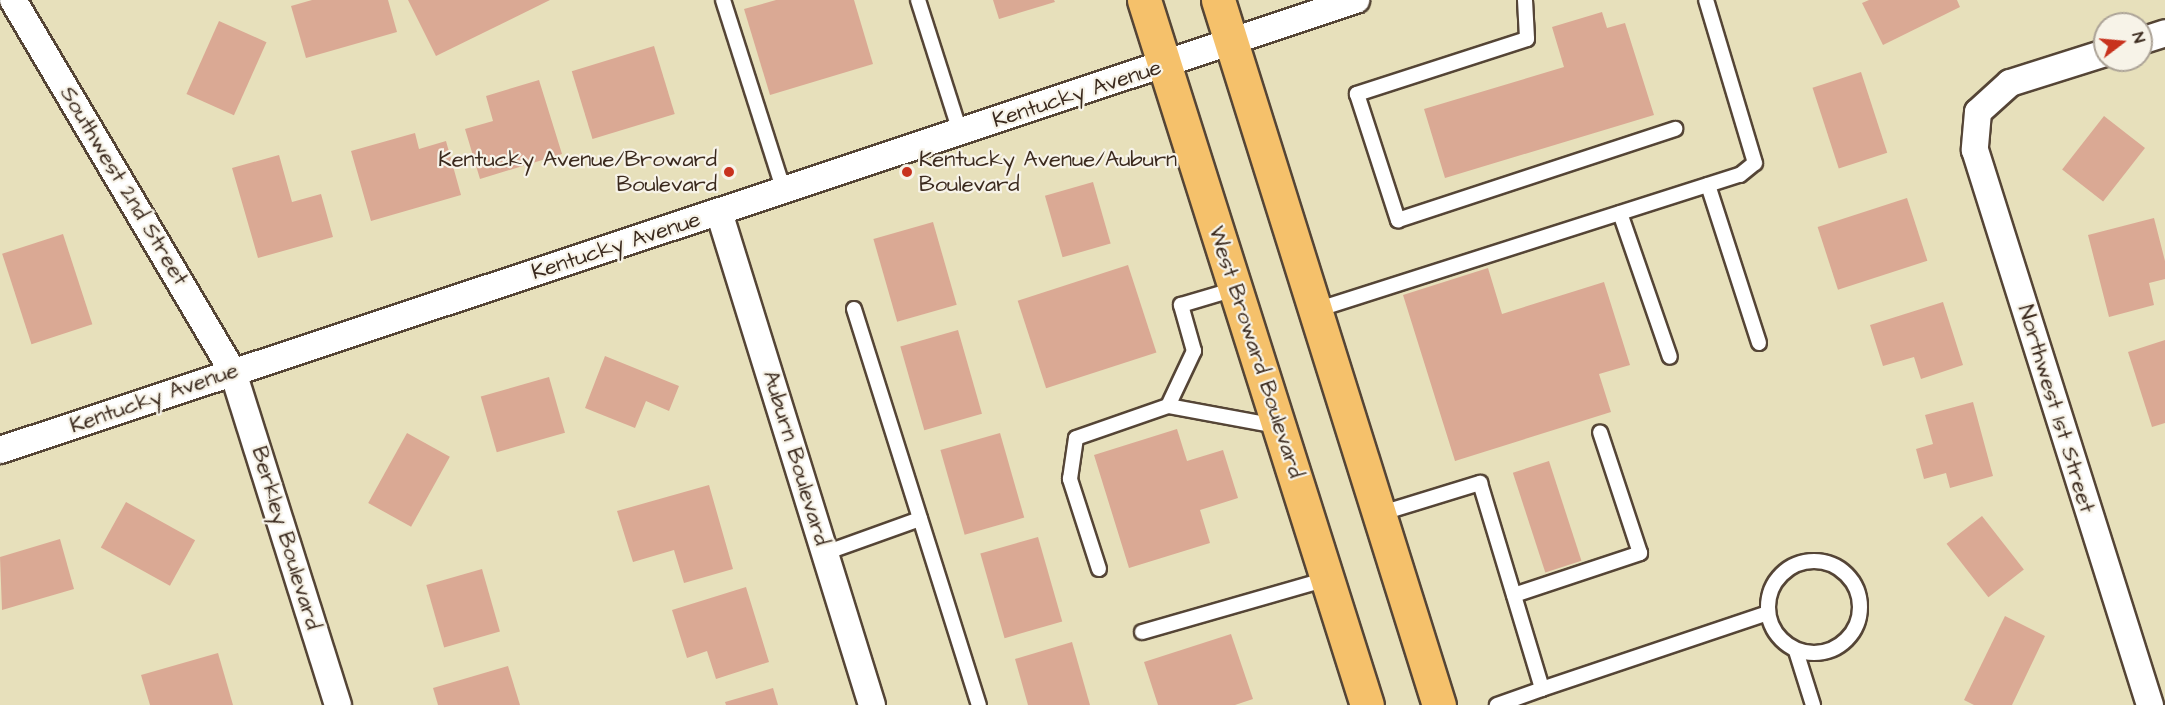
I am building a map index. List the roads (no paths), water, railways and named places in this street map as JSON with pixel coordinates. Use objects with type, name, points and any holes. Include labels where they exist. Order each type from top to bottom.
[{"type":"main road","name":"West Broward Boulevard","points":[[1144,0],[1367,705]]},
{"type":"main road","points":[[1218,0],[1439,705]]},
{"type":"street","name":"Kentucky Avenue","points":[[0,450],[1164,65],[1326,4],[1356,0]]},
{"type":"street","name":"Southwest 2nd Street","points":[[20,1],[233,372]]},
{"type":"street","name":"Northwest 1st Street","points":[[2093,57],[2010,84],[1978,112],[1975,150],[2150,705]]},
{"type":"street","name":"Auburn Boulevard","points":[[719,212],[872,705]]},
{"type":"street","name":"Berkley Boulevard","points":[[233,372],[338,705]]},
{"type":"lane","points":[[723,0],[784,191]]},
{"type":"lane","points":[[918,0],[960,132]]},
{"type":"lane","points":[[1525,0],[1527,39],[1357,94],[1398,220],[1675,129]]},
{"type":"lane","points":[[1316,310],[1740,175],[1755,163],[1707,0]]},
{"type":"lane","points":[[1708,185],[1759,343]]},
{"type":"lane","points":[[1620,213],[1670,357]]},
{"type":"lane","points":[[1168,406],[1194,351],[1181,305],[1235,289]]},
{"type":"lane","points":[[854,309],[979,705]]},
{"type":"lane","points":[[1099,569],[1070,478],[1076,438],[1168,406],[1279,426]]},
{"type":"lane","points":[[1514,595],[1640,553],[1600,432]]},
{"type":"lane","points":[[1379,514],[1480,483],[1542,689]]},
{"type":"lane","points":[[825,553],[920,519]]},
{"type":"lane","points":[[1809,561],[1833,564],[1852,579],[1861,602],[1857,626],[1842,645],[1820,654],[1796,651],[1777,636],[1768,613],[1771,589],[1781,576],[1786,570],[1809,561]]},
{"type":"lane","points":[[1142,632],[1327,579]]},
{"type":"lane","points":[[1497,705],[1768,613]]},
{"type":"lane","points":[[1796,651],[1813,705]]},
{"type":"place","name":"Kentucky Avenue/Broward Boulevard","points":[[729,172]]},
{"type":"place","name":"Kentucky Avenue/Auburn Boulevard","points":[[907,172]]}]
